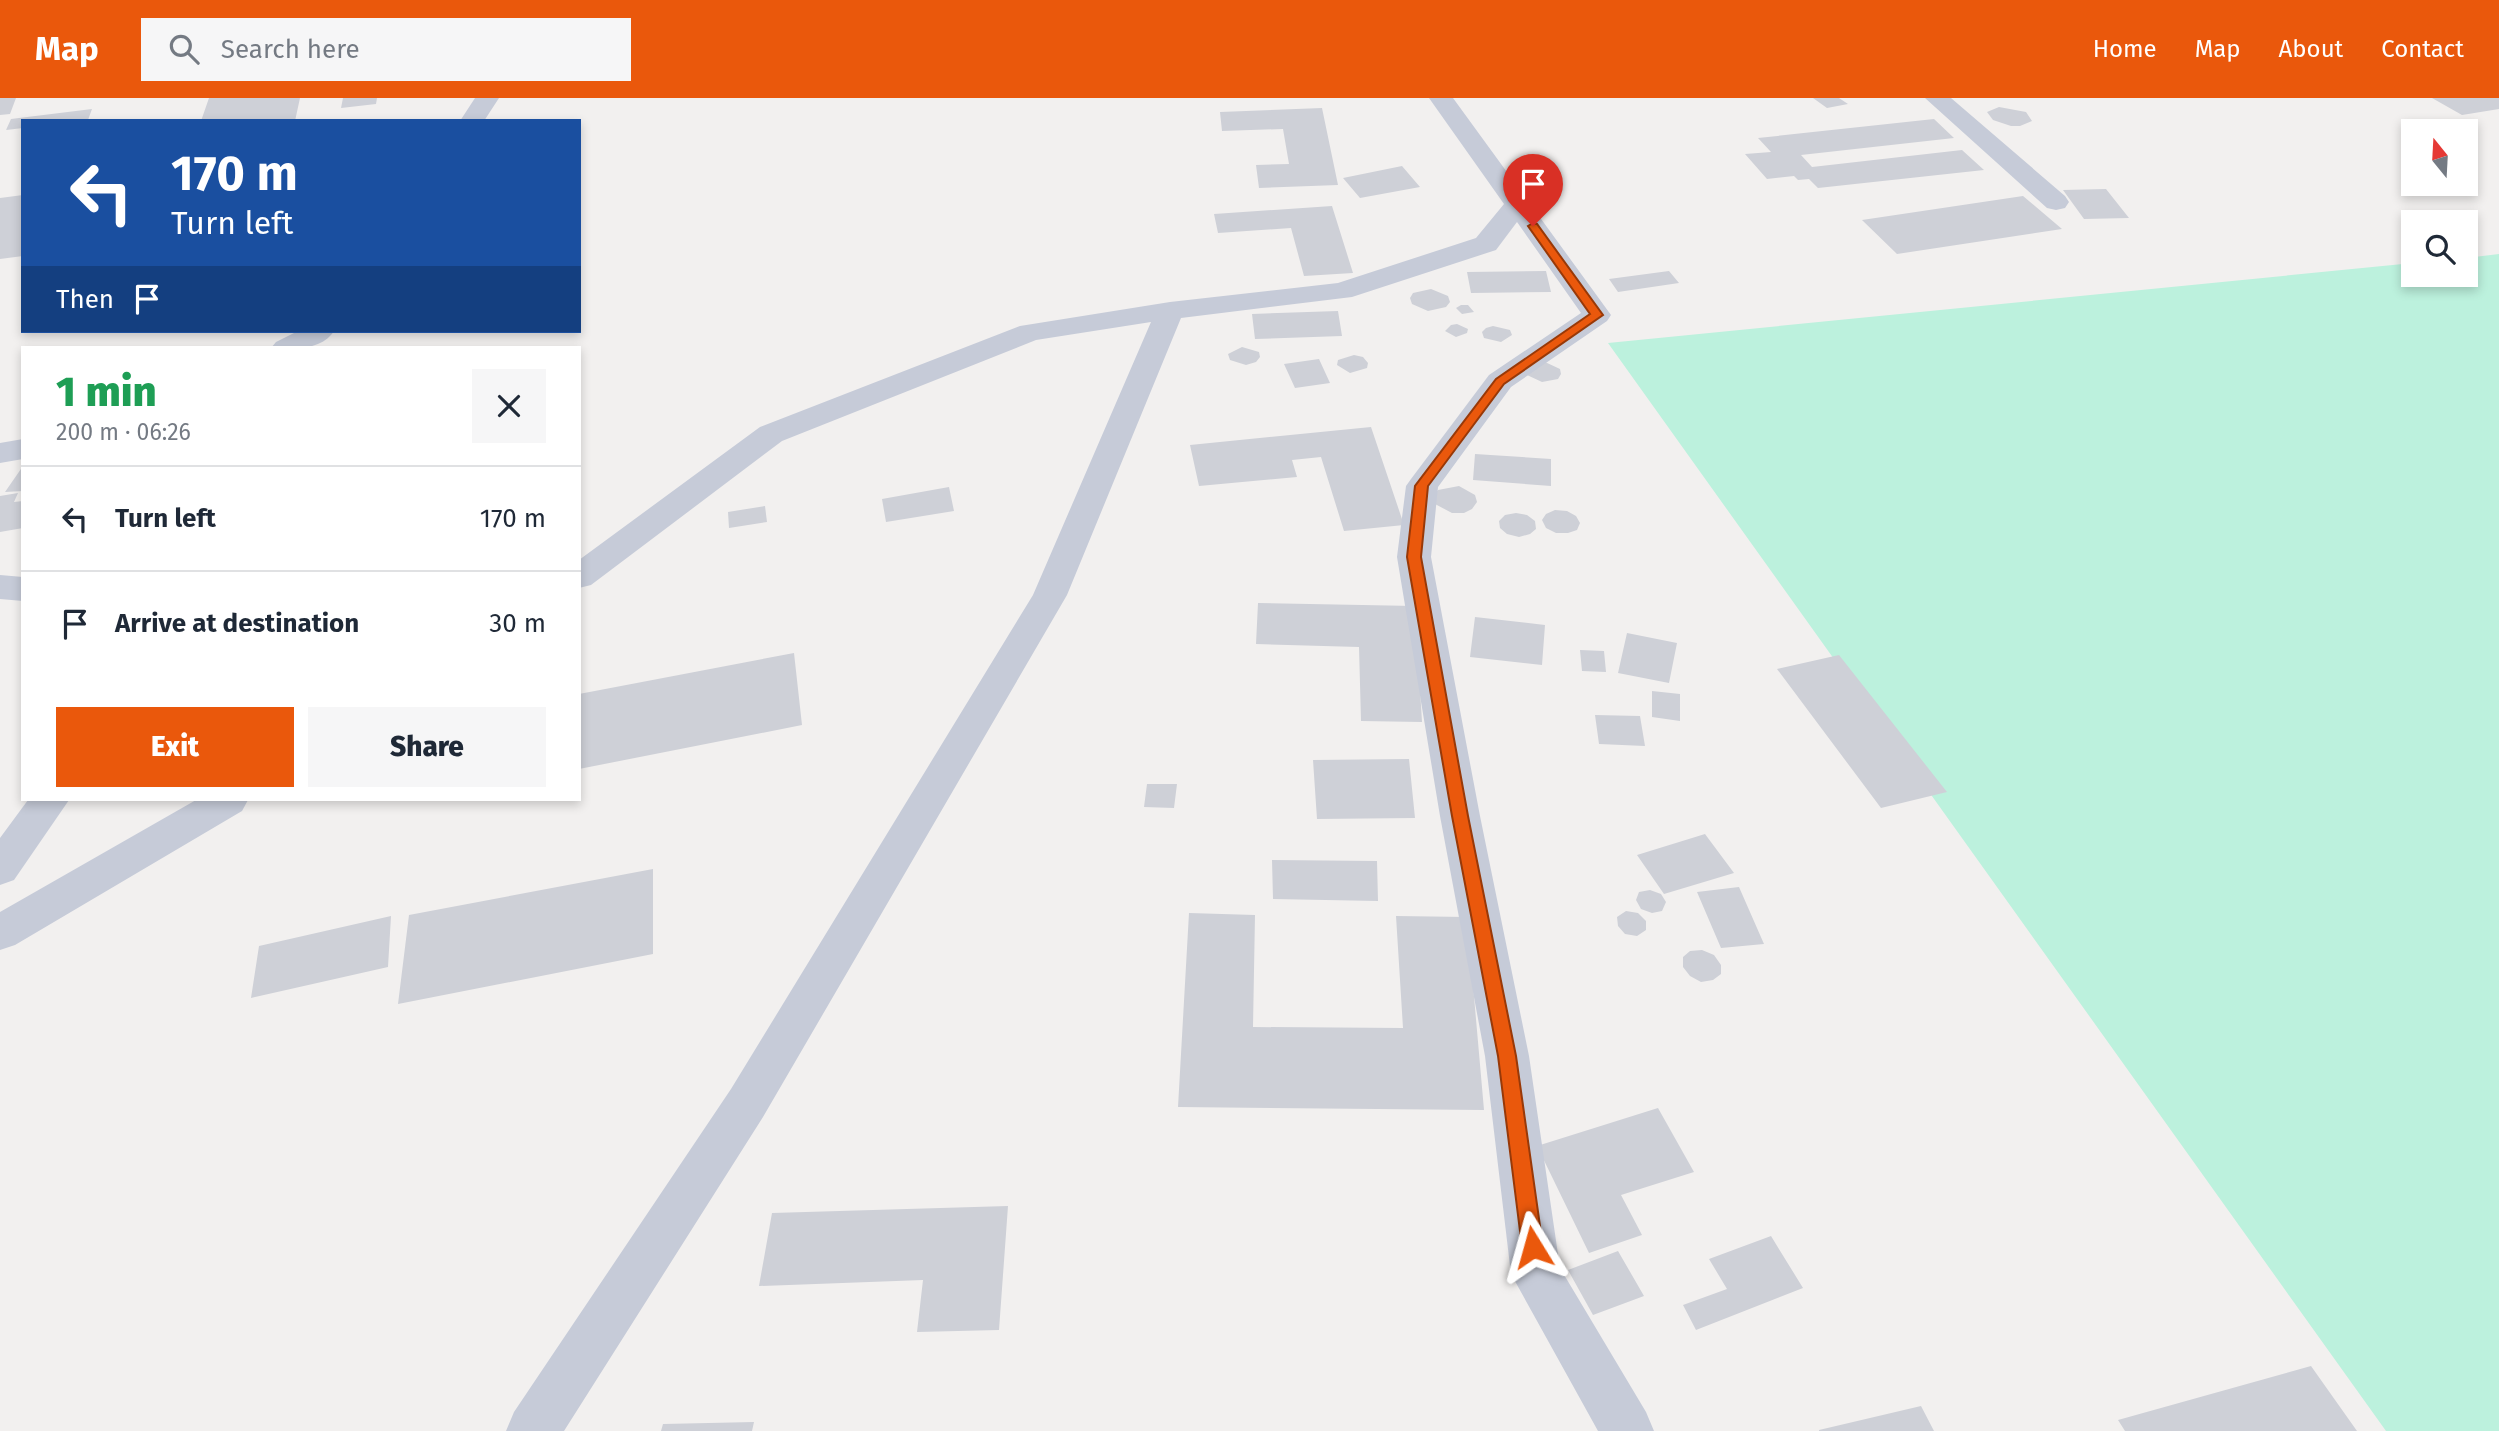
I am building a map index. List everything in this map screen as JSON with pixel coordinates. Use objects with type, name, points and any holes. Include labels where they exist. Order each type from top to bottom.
[{"type":"street","points":[[473,119],[487,98]]},
{"type":"street","points":[[1441,98],[1597,315],[1500,382],[1492,392],[1422,486],[1414,557],[1460,816],[1507,1056],[1536,1274],[1627,1431]]},
{"type":"street","points":[[1937,98],[2056,202]]},
{"type":"street","points":[[581,576],[771,434],[1030,332],[1342,292],[1486,244],[1517,204]]},
{"type":"street","points":[[533,1431],[747,1103],[1050,595],[1170,312]]},
{"type":"street","points":[[290,346],[316,333]]},
{"type":"street","points":[[0,453],[21,449]]},
{"type":"street","points":[[0,587],[21,589]]},
{"type":"street","points":[[0,869],[48,801]]},
{"type":"street","points":[[0,933],[226,801]]},
{"type":"green space","points":[[2499,254],[2499,1431],[2386,1431],[1608,343],[2401,264],[2401,287],[2478,287],[2478,257]]},
{"type":"building","points":[[0,98],[16,98],[10,114],[0,115]]},
{"type":"building","points":[[209,98],[300,98],[295,119],[202,119]]},
{"type":"building","points":[[343,98],[377,98],[376,104],[341,108]]},
{"type":"building","points":[[1813,98],[1839,98],[1848,104],[1827,108]]},
{"type":"building","points":[[2432,98],[2499,98],[2499,109],[2462,115]]},
{"type":"building","points":[[1999,107],[2026,112],[2032,121],[2011,126],[1993,120],[1987,112]]},
{"type":"building","points":[[1322,108],[1338,185],[1259,188],[1256,165],[1289,164],[1283,129],[1222,131],[1220,112]]},
{"type":"building","points":[[92,109],[88,119],[21,119],[21,128],[6,130],[11,119]]},
{"type":"building","points":[[1934,119],[1954,138],[1801,155],[1812,167],[1962,150],[1984,170],[1818,188],[1809,179],[1798,180],[1794,176],[1767,179],[1745,154],[1771,152],[1758,138]]},
{"type":"building","points":[[1402,166],[1420,187],[1360,198],[1343,178]]},
{"type":"building","points":[[2106,189],[2129,218],[2084,219],[2063,190]]},
{"type":"building","points":[[21,195],[21,256],[0,259],[0,198]]},
{"type":"building","points":[[2023,196],[2062,229],[1897,254],[1862,220]]},
{"type":"building","points":[[1332,206],[1353,273],[1304,276],[1291,228],[1218,233],[1214,214]]},
{"type":"building","points":[[1546,271],[1551,292],[1471,293],[1467,272]]},
{"type":"building","points":[[1669,271],[1679,283],[1618,292],[1609,279]]},
{"type":"building","points":[[1431,289],[1448,296],[1450,302],[1446,307],[1428,311],[1412,304],[1410,298],[1413,293]]},
{"type":"building","points":[[1468,305],[1474,312],[1462,314],[1456,308]]},
{"type":"building","points":[[1338,311],[1342,336],[1255,339],[1252,314]]},
{"type":"building","points":[[1457,324],[1468,329],[1467,333],[1456,337],[1445,331],[1451,325]]},
{"type":"building","points":[[1493,326],[1510,330],[1512,335],[1501,342],[1484,338],[1482,332]]},
{"type":"building","points":[[1242,347],[1259,352],[1260,357],[1256,362],[1246,365],[1230,360],[1228,354]]},
{"type":"building","points":[[1354,355],[1363,357],[1368,363],[1367,368],[1350,373],[1337,365],[1338,360]]},
{"type":"building","points":[[1319,359],[1330,383],[1295,388],[1284,364]]},
{"type":"building","points":[[1545,362],[1560,369],[1558,379],[1542,382],[1527,375]]},
{"type":"building","points":[[1371,427],[1404,525],[1344,531],[1321,457],[1292,460],[1297,477],[1199,486],[1190,445]]},
{"type":"building","points":[[1475,454],[1551,459],[1551,486],[1473,480]]},
{"type":"building","points":[[21,469],[21,491],[5,492]]},
{"type":"building","points":[[1459,486],[1475,495],[1477,502],[1472,509],[1464,513],[1452,513],[1435,504],[1433,496],[1438,490]]},
{"type":"building","points":[[949,487],[954,511],[886,522],[882,499]]},
{"type":"building","points":[[18,493],[14,502],[21,501],[21,528],[0,532],[0,496]]},
{"type":"building","points":[[765,506],[767,522],[729,528],[728,512]]},
{"type":"building","points":[[1555,510],[1567,511],[1576,516],[1580,523],[1577,530],[1556,533],[1546,528],[1542,520],[1546,514]]},
{"type":"building","points":[[1505,515],[1527,515],[1535,521],[1536,529],[1519,537],[1507,534],[1500,528],[1499,521]]},
{"type":"building","points":[[1258,603],[1415,606],[1422,722],[1361,721],[1359,647],[1256,644]]},
{"type":"building","points":[[1475,617],[1545,625],[1542,665],[1470,657]]},
{"type":"building","points":[[1627,633],[1677,643],[1669,683],[1618,673]]},
{"type":"building","points":[[1580,650],[1604,651],[1606,672],[1582,671]]},
{"type":"building","points":[[794,653],[802,725],[581,769],[581,694]]},
{"type":"building","points":[[1839,655],[1947,792],[1881,808],[1777,669]]},
{"type":"building","points":[[1652,691],[1680,694],[1680,721],[1652,717]]},
{"type":"building","points":[[1595,715],[1640,716],[1645,746],[1599,744]]},
{"type":"building","points":[[1409,759],[1415,818],[1317,819],[1313,760]]},
{"type":"building","points":[[1147,784],[1177,784],[1174,808],[1144,807]]},
{"type":"building","points":[[1705,834],[1734,873],[1664,894],[1637,855]]},
{"type":"building","points":[[1272,860],[1377,861],[1378,901],[1273,899]]},
{"type":"building","points":[[653,869],[653,954],[398,1004],[409,915]]},
{"type":"building","points":[[1739,887],[1764,944],[1721,948],[1697,892]]},
{"type":"building","points":[[1650,890],[1661,894],[1666,902],[1662,911],[1652,913],[1641,909],[1636,900],[1639,892]]},
{"type":"building","points":[[1626,911],[1638,913],[1646,921],[1646,930],[1637,936],[1625,934],[1618,926],[1617,917]]},
{"type":"building","points":[[1189,913],[1255,915],[1253,1027],[1403,1028],[1396,916],[1467,917],[1484,1110],[1178,1107]]},
{"type":"building","points":[[391,916],[388,967],[251,998],[259,946]]},
{"type":"building","points":[[1702,950],[1714,955],[1721,965],[1721,974],[1713,980],[1701,982],[1690,976],[1683,967],[1683,957],[1690,951]]},
{"type":"building","points":[[1658,1108],[1694,1172],[1621,1195],[1642,1235],[1589,1253],[1537,1146]]},
{"type":"building","points":[[1008,1206],[999,1330],[917,1332],[923,1280],[759,1286],[772,1213]]},
{"type":"building","points":[[1771,1236],[1803,1288],[1696,1330],[1683,1305],[1727,1289],[1709,1259]]},
{"type":"building","points":[[1618,1251],[1644,1296],[1593,1315],[1568,1270]]},
{"type":"building","points":[[2311,1366],[2357,1431],[2125,1431],[2118,1420]]},
{"type":"building","points":[[1921,1406],[1934,1431],[1819,1431],[1819,1430]]},
{"type":"building","points":[[754,1422],[752,1431],[661,1431],[663,1424]]},
{"type":"route","points":[[1533,226],[1597,315],[1500,382],[1422,486],[1414,557],[1460,816],[1507,1056],[1533,1247]]}]
